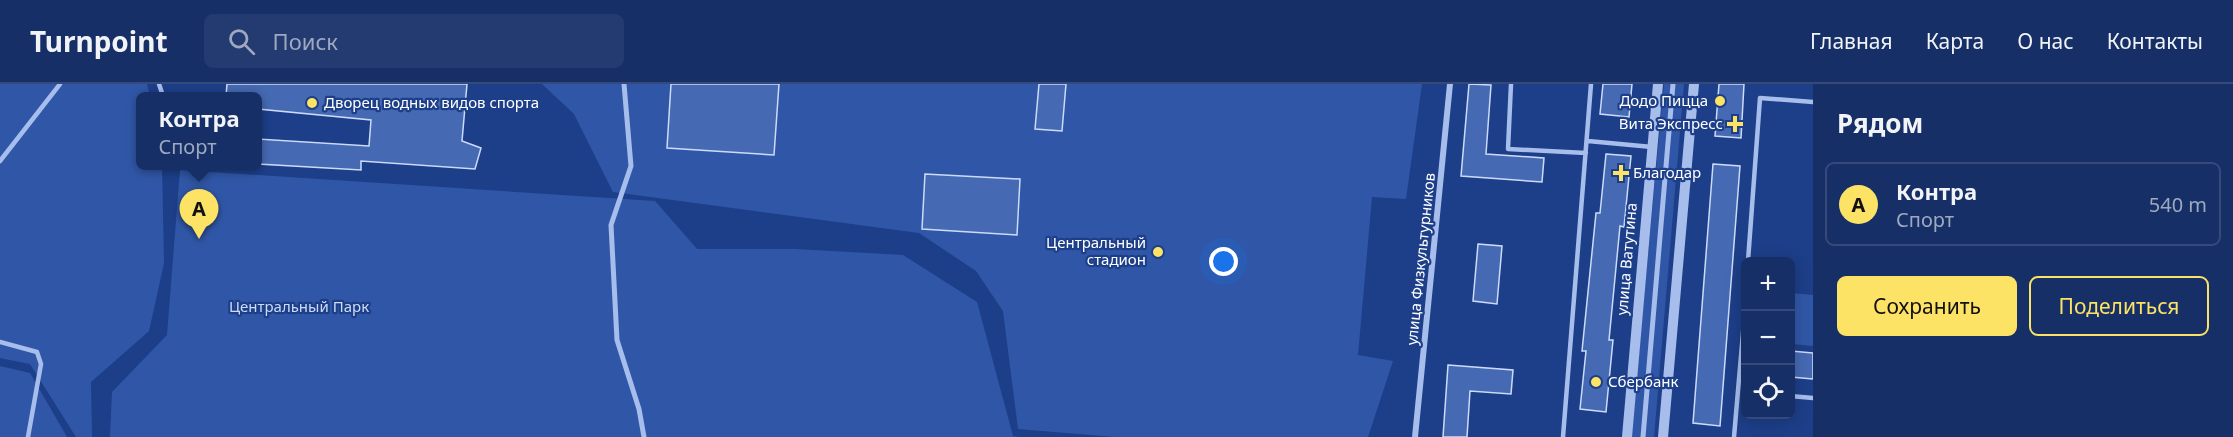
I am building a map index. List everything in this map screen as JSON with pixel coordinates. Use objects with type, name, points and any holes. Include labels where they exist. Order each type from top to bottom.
[{"type":"street","points":[[624,84],[631,166],[611,225],[616,340],[639,409],[645,437]]},
{"type":"street","name":"улица Физкультурников","points":[[1415,437],[1450,84]]},
{"type":"street","name":"улица Ватутина","points":[[1627,437],[1658,84]]},
{"type":"street","points":[[1643,437],[1673,84]]},
{"type":"street","points":[[1663,437],[1694,84]]},
{"type":"lane","points":[[0,161],[60,84]]},
{"type":"lane","points":[[1511,84],[1508,148],[1586,153]]},
{"type":"lane","points":[[1563,437],[1591,84]]},
{"type":"lane","points":[[1748,257],[1760,98],[1813,102]]},
{"type":"lane","points":[[1588,141],[1652,147]]},
{"type":"lane","points":[[1734,437],[1745,311]]},
{"type":"lane","points":[[0,342],[37,352],[41,364],[28,437]]},
{"type":"lane","points":[[1737,391],[1741,391]]},
{"type":"lane","points":[[1795,396],[1813,398]]},
{"type":"green space","points":[[0,84],[147,84],[149,92],[136,92],[136,170],[162,170],[164,263],[149,331],[91,382],[92,437],[76,437],[30,364],[0,358]]},
{"type":"green space","name":"Центральный стадион","points":[[542,84],[1422,84],[1406,199],[1372,197],[1358,355],[1393,361],[1368,437],[1115,437],[1018,429],[1003,311],[976,271],[919,233],[613,192],[574,114]]},
{"type":"green space","points":[[1664,84],[1684,84],[1654,437],[1631,437]]},
{"type":"green space","name":"Центральный Парк","points":[[180,170],[655,201],[697,249],[795,249],[903,255],[977,302],[1013,436],[1021,437],[110,437],[112,392],[167,335]]},
{"type":"green space","points":[[1795,293],[1813,295],[1813,346],[1795,344]]},
{"type":"green space","points":[[0,366],[30,373],[67,437],[0,437]]},
{"type":"building","points":[[227,84],[467,84],[462,141],[481,148],[475,169],[361,161],[361,170],[262,164],[262,139],[369,146],[371,120],[262,109],[262,92],[226,92]]},
{"type":"building","points":[[671,84],[779,84],[774,155],[667,148]]},
{"type":"building","points":[[1039,84],[1066,84],[1062,131],[1035,129]]},
{"type":"building","points":[[1469,84],[1491,85],[1486,154],[1544,158],[1542,182],[1461,176]]},
{"type":"building","points":[[1603,84],[1632,84],[1629,117],[1600,114]]},
{"type":"building","points":[[1719,84],[1744,84],[1741,138],[1715,136]]},
{"type":"building","points":[[1606,154],[1631,156],[1624,227],[1620,226],[1609,340],[1613,340],[1606,412],[1580,409],[1586,351],[1582,351],[1596,213],[1600,213]]},
{"type":"building","points":[[1713,164],[1740,166],[1720,426],[1693,423]]},
{"type":"building","points":[[925,174],[1020,179],[1017,235],[922,229]]},
{"type":"building","points":[[1478,244],[1502,246],[1497,304],[1473,301]]},
{"type":"building","points":[[1795,351],[1813,353],[1813,379],[1795,377]]},
{"type":"building","points":[[1448,365],[1513,370],[1511,394],[1470,391],[1467,437],[1443,437]]},
{"type":"place","name":"Додо Пицца","points":[[1720,101]]},
{"type":"place","name":"Дворец водных видов спорта","points":[[312,103]]},
{"type":"place","name":"Вита Экспресс","points":[[1735,124]]},
{"type":"place","name":"Благодар","points":[[1621,173]]},
{"type":"place","name":"Контра","points":[[199,239]]},
{"type":"place","name":"Центральный стадион","points":[[1158,252]]},
{"type":"place","name":"Сбербанк","points":[[1596,382]]}]
